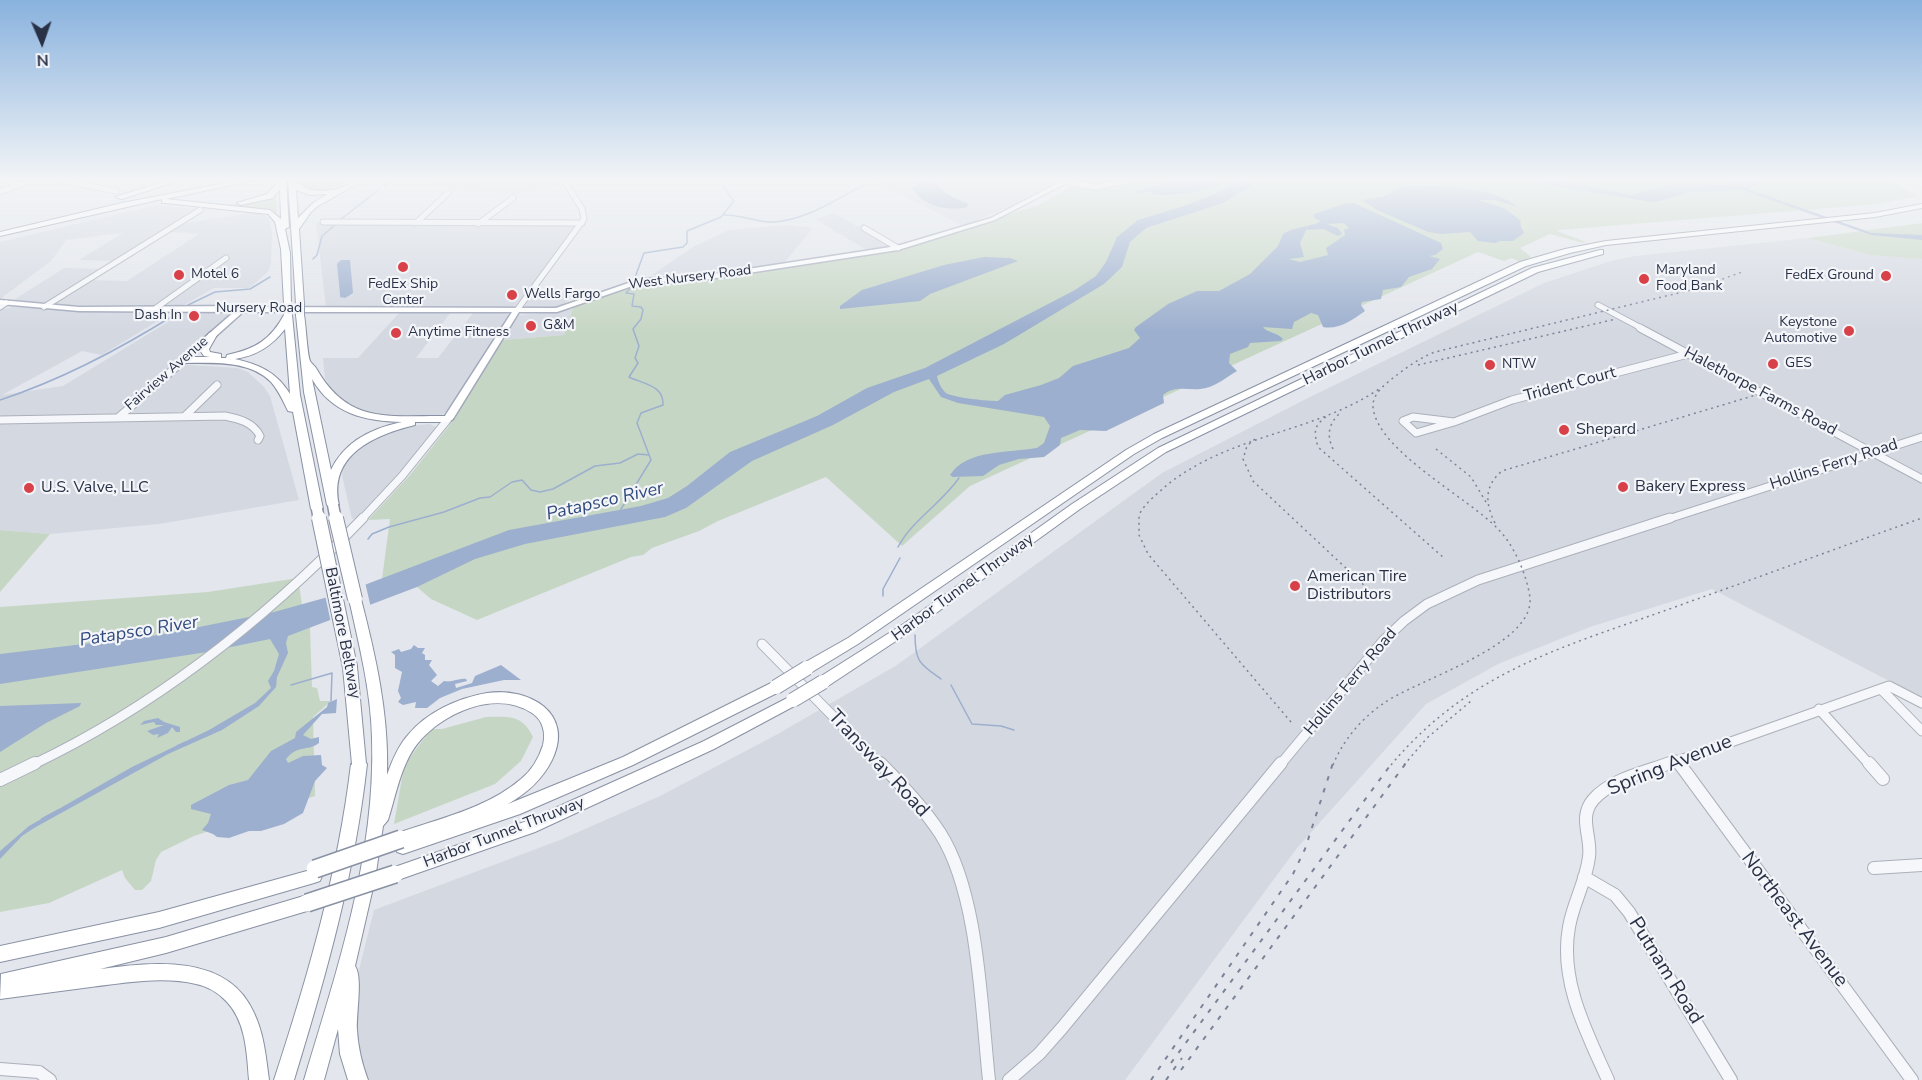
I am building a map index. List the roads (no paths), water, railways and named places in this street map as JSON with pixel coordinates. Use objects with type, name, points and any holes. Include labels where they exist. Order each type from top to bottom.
[{"type":"highway","points":[[0,234],[15,230]]},
{"type":"highway","points":[[281,230],[286,253]]},
{"type":"highway","name":"Baltimore Beltway","points":[[284,1080],[337,904],[351,833],[359,764],[359,725],[351,667],[302,436],[292,371],[285,230]]},
{"type":"highway","name":"Harbor Tunnel Thruway","points":[[0,954],[147,922],[227,900],[514,809],[628,761],[776,687],[863,635],[1130,452],[1158,436],[1535,265],[1588,246],[1725,230]]},
{"type":"highway","name":"Harbor Tunnel Thruway","points":[[0,983],[166,945],[395,874],[540,823],[709,745],[793,700],[871,653],[1108,484],[1162,450],[1535,265],[1628,247],[1787,230]]},
{"type":"highway","name":"Baltimore Beltway","points":[[296,231],[303,352],[311,402],[369,661],[380,755],[373,842],[352,942],[314,1080]]},
{"type":"highway","points":[[185,358],[244,354],[267,345],[277,336],[288,315]]},
{"type":"highway","points":[[212,335],[204,349],[205,352],[222,357]]},
{"type":"highway","points":[[303,352],[324,391],[349,410],[380,418],[448,419]]},
{"type":"highway","points":[[185,358],[231,361],[249,364],[263,370],[285,393],[302,436]]},
{"type":"highway","points":[[332,501],[333,480],[338,464],[358,443],[391,427],[448,419]]},
{"type":"highway","points":[[373,842],[399,763],[413,740],[431,722],[462,705],[501,698],[523,701],[543,713],[551,729],[550,748],[545,760],[526,784],[485,807],[400,844]]},
{"type":"highway","points":[[352,942],[347,1039],[352,1066],[358,1080]]},
{"type":"highway","points":[[0,990],[152,971],[191,972],[208,977],[222,984],[234,995],[244,1011],[258,1058],[259,1080]]},
{"type":"main road","name":"West Nursery Road","points":[[518,310],[567,308],[623,285],[640,281],[710,278],[898,248],[956,230]]},
{"type":"main road","name":"Nursery Road","points":[[2,304],[44,307],[518,310]]},
{"type":"main road","name":"Fairview Avenue","points":[[185,358],[243,308]]},
{"type":"main road","points":[[448,419],[518,310]]},
{"type":"street","points":[[44,307],[167,230]]},
{"type":"street","points":[[518,310],[577,230]]},
{"type":"street","points":[[868,230],[898,248]]},
{"type":"street","points":[[156,308],[226,258]]},
{"type":"street","name":"Halethorpe Farms Road","points":[[1598,305],[1922,479]]},
{"type":"street","name":"Trident Court","points":[[1455,422],[1413,417],[1403,421],[1416,433],[1455,422],[1512,400],[1688,354]]},
{"type":"street","name":"Fairview Avenue","points":[[119,417],[185,358]]},
{"type":"street","points":[[185,416],[217,385]]},
{"type":"street","points":[[0,420],[185,416],[238,418],[258,431],[260,436],[258,440]]},
{"type":"street","points":[[0,780],[107,727],[153,699],[200,664],[275,602],[353,531],[405,475],[448,419]]},
{"type":"street","name":"Hollins Ferry Road","points":[[1009,1080],[1039,1054],[1062,1028],[1383,642],[1418,610],[1459,587],[1478,580],[1922,437]]},
{"type":"street","name":"Transway Road","points":[[762,644],[912,796],[941,835],[960,877],[971,918],[989,1080]]},
{"type":"street","points":[[1885,687],[1922,704]]},
{"type":"street","points":[[1885,687],[1922,730]]},
{"type":"street","name":"Spring Avenue","points":[[1608,1080],[1585,1029],[1571,983],[1568,932],[1589,860],[1591,845],[1585,818],[1595,798],[1618,782],[1885,687]]},
{"type":"street","points":[[1819,709],[1883,779]]},
{"type":"street","name":"Northeast Avenue","points":[[1676,760],[1912,1080]]},
{"type":"street","points":[[1874,868],[1922,865]]},
{"type":"street","name":"Putnam Road","points":[[1584,877],[1615,895],[1629,912],[1731,1080]]},
{"type":"street","points":[[0,1069],[39,1072],[50,1080]]},
{"type":"water","points":[[1125,230],[1143,230],[1130,242],[1122,267],[1104,284],[1004,344],[937,376],[946,393],[979,400],[998,401],[1005,395],[1059,378],[1073,366],[1129,348],[1140,338],[1134,330],[1136,327],[1168,304],[1197,291],[1219,291],[1250,274],[1278,246],[1283,234],[1291,230],[1306,230],[1300,243],[1304,257],[1289,259],[1300,262],[1328,255],[1326,248],[1345,235],[1344,230],[1414,230],[1441,243],[1443,249],[1429,256],[1440,259],[1432,269],[1409,277],[1401,287],[1383,290],[1381,299],[1362,302],[1361,305],[1365,311],[1345,324],[1329,328],[1323,327],[1318,315],[1311,313],[1294,322],[1292,329],[1263,327],[1283,339],[1250,343],[1248,347],[1230,354],[1229,363],[1237,371],[1222,381],[1206,388],[1178,389],[1168,392],[1163,395],[1164,403],[1106,431],[1080,430],[1061,438],[1060,445],[1044,457],[1019,459],[999,465],[983,476],[953,477],[950,475],[957,467],[978,456],[1037,448],[1044,443],[1050,426],[1044,417],[958,403],[941,397],[929,379],[894,392],[833,425],[752,461],[686,508],[665,517],[525,544],[475,559],[417,587],[288,636],[286,643],[288,653],[277,677],[276,687],[259,706],[222,730],[168,754],[34,828],[22,836],[0,859],[0,851],[29,826],[132,767],[209,730],[255,703],[271,688],[268,681],[279,654],[270,639],[207,652],[0,684],[0,654],[159,635],[274,612],[346,592],[509,530],[641,506],[668,498],[730,452],[817,416],[867,388],[925,368],[1075,290],[1096,276],[1106,262],[1117,237]]},
{"type":"water","points":[[1326,230],[1340,230],[1342,234],[1338,236]]},
{"type":"water","points":[[1424,230],[1523,230],[1524,233],[1513,241],[1495,243],[1478,241],[1470,232],[1442,234]]},
{"type":"water","points":[[1858,230],[1922,235],[1922,240],[1871,235]]},
{"type":"water","points":[[984,257],[1010,258],[1018,261],[930,294],[920,301],[840,309],[840,306],[862,290],[944,265]]},
{"type":"water","points":[[341,260],[350,260],[353,293],[345,298],[340,297],[337,264]]},
{"type":"water","points":[[414,645],[418,648],[425,648],[422,653],[425,655],[425,660],[432,660],[429,665],[437,675],[431,681],[438,686],[444,681],[463,679],[467,681],[455,684],[456,688],[472,683],[475,676],[501,665],[521,680],[504,680],[462,689],[440,698],[427,708],[415,708],[416,702],[403,705],[398,702],[401,698],[398,691],[402,672],[395,668],[395,655],[391,652],[411,649]]},
{"type":"water","points":[[337,699],[336,713],[322,714],[303,735],[311,739],[319,737],[319,743],[295,751],[286,759],[288,763],[303,756],[321,755],[322,765],[327,768],[315,781],[303,813],[284,824],[261,831],[249,831],[229,838],[217,837],[202,830],[211,814],[191,809],[191,805],[229,785],[248,780],[271,751],[295,738],[296,732],[327,707],[328,703]]},
{"type":"water","points":[[81,703],[80,706],[46,723],[0,752],[0,706]]},
{"type":"water","points":[[158,718],[180,727],[180,732],[176,732],[172,727],[168,733],[157,738],[159,734],[153,735],[147,731],[164,725],[156,725],[154,722],[140,725],[144,721]]},
{"type":"waterway","points":[[313,259],[317,255],[322,236],[329,230]]},
{"type":"waterway","points":[[634,280],[644,253],[683,247],[687,243],[688,230]]},
{"type":"waterway","points":[[188,305],[215,292],[250,289],[270,277]]},
{"type":"waterway","name":"Patapsco River","points":[[621,509],[651,460],[637,423],[641,413],[663,405],[660,393],[656,389],[629,377],[638,363],[635,358],[639,346],[633,329],[641,319],[643,310],[641,307],[632,306],[634,294],[626,293],[632,286]]},
{"type":"waterway","points":[[0,400],[92,362],[179,312]]},
{"type":"waterway","points":[[368,539],[372,534],[389,527],[444,512],[480,498],[490,497],[512,482],[522,480],[531,490],[540,492],[553,489],[595,466],[620,463],[638,454],[649,455]]},
{"type":"waterway","points":[[898,547],[911,528],[959,478]]},
{"type":"waterway","points":[[883,596],[883,589],[900,558]]},
{"type":"waterway","points":[[915,635],[916,651],[920,661],[941,679]]},
{"type":"waterway","points":[[291,685],[332,673],[331,701]]},
{"type":"waterway","points":[[951,685],[972,724],[1001,726],[1014,730]]},
{"type":"waterway","points":[[177,746],[186,742]]},
{"type":"waterway","points":[[42,819],[59,810]]},
{"type":"railway","points":[[1333,765],[1348,738],[1368,716],[1400,694],[1494,646],[1513,631],[1526,615],[1530,598],[1519,561],[1498,529],[1407,457],[1378,424],[1373,403],[1379,391],[1408,367],[1435,352],[1695,289],[1742,272]]},
{"type":"railway","points":[[1418,365],[1616,319]]},
{"type":"railway","points":[[1252,442],[1354,404],[1379,389]]},
{"type":"railway","points":[[1495,523],[1489,509],[1488,495],[1492,483],[1502,471],[1756,395]]},
{"type":"railway","points":[[1333,449],[1330,429],[1341,412]]},
{"type":"railway","points":[[1326,417],[1316,430],[1318,447],[1444,558]]},
{"type":"railway","points":[[1252,442],[1247,446],[1243,459],[1253,481],[1381,601]]},
{"type":"railway","points":[[1252,442],[1192,468],[1167,485],[1155,495],[1139,515],[1139,535],[1148,554],[1291,722]]},
{"type":"railway","points":[[1436,449],[1471,477],[1486,502]]},
{"type":"railway","points":[[1391,765],[1423,732],[1456,704],[1526,663],[1603,632],[1922,518]]},
{"type":"railway","points":[[1404,765],[1427,738],[1471,701]]},
{"type":"railway","points":[[1151,1080],[1293,874],[1305,849],[1333,763]]},
{"type":"railway","points":[[1171,1063],[1392,763]]},
{"type":"railway","points":[[1181,1070],[1406,763]]},
{"type":"railway","points":[[1166,1080],[1182,1058]]},
{"type":"place","name":"FedEx Ship Center","points":[[403,267]]},
{"type":"place","name":"Motel 6","points":[[179,275]]},
{"type":"place","name":"FedEx Ground","points":[[1886,276]]},
{"type":"place","name":"Maryland Food Bank","points":[[1644,279]]},
{"type":"place","name":"Wells Fargo","points":[[512,295]]},
{"type":"place","name":"Dash In","points":[[194,316]]},
{"type":"place","name":"G&M","points":[[531,326]]},
{"type":"place","name":"Keystone Automotive","points":[[1849,331]]},
{"type":"place","name":"Anytime Fitness","points":[[396,333]]},
{"type":"place","name":"GES","points":[[1773,364]]},
{"type":"place","name":"NTW","points":[[1490,365]]},
{"type":"place","name":"Shepard","points":[[1564,430]]},
{"type":"place","name":"Bakery Express","points":[[1623,487]]},
{"type":"place","name":"U.S. Valve, LLC","points":[[29,488]]},
{"type":"place","name":"American Tire Distributors","points":[[1295,586]]}]
